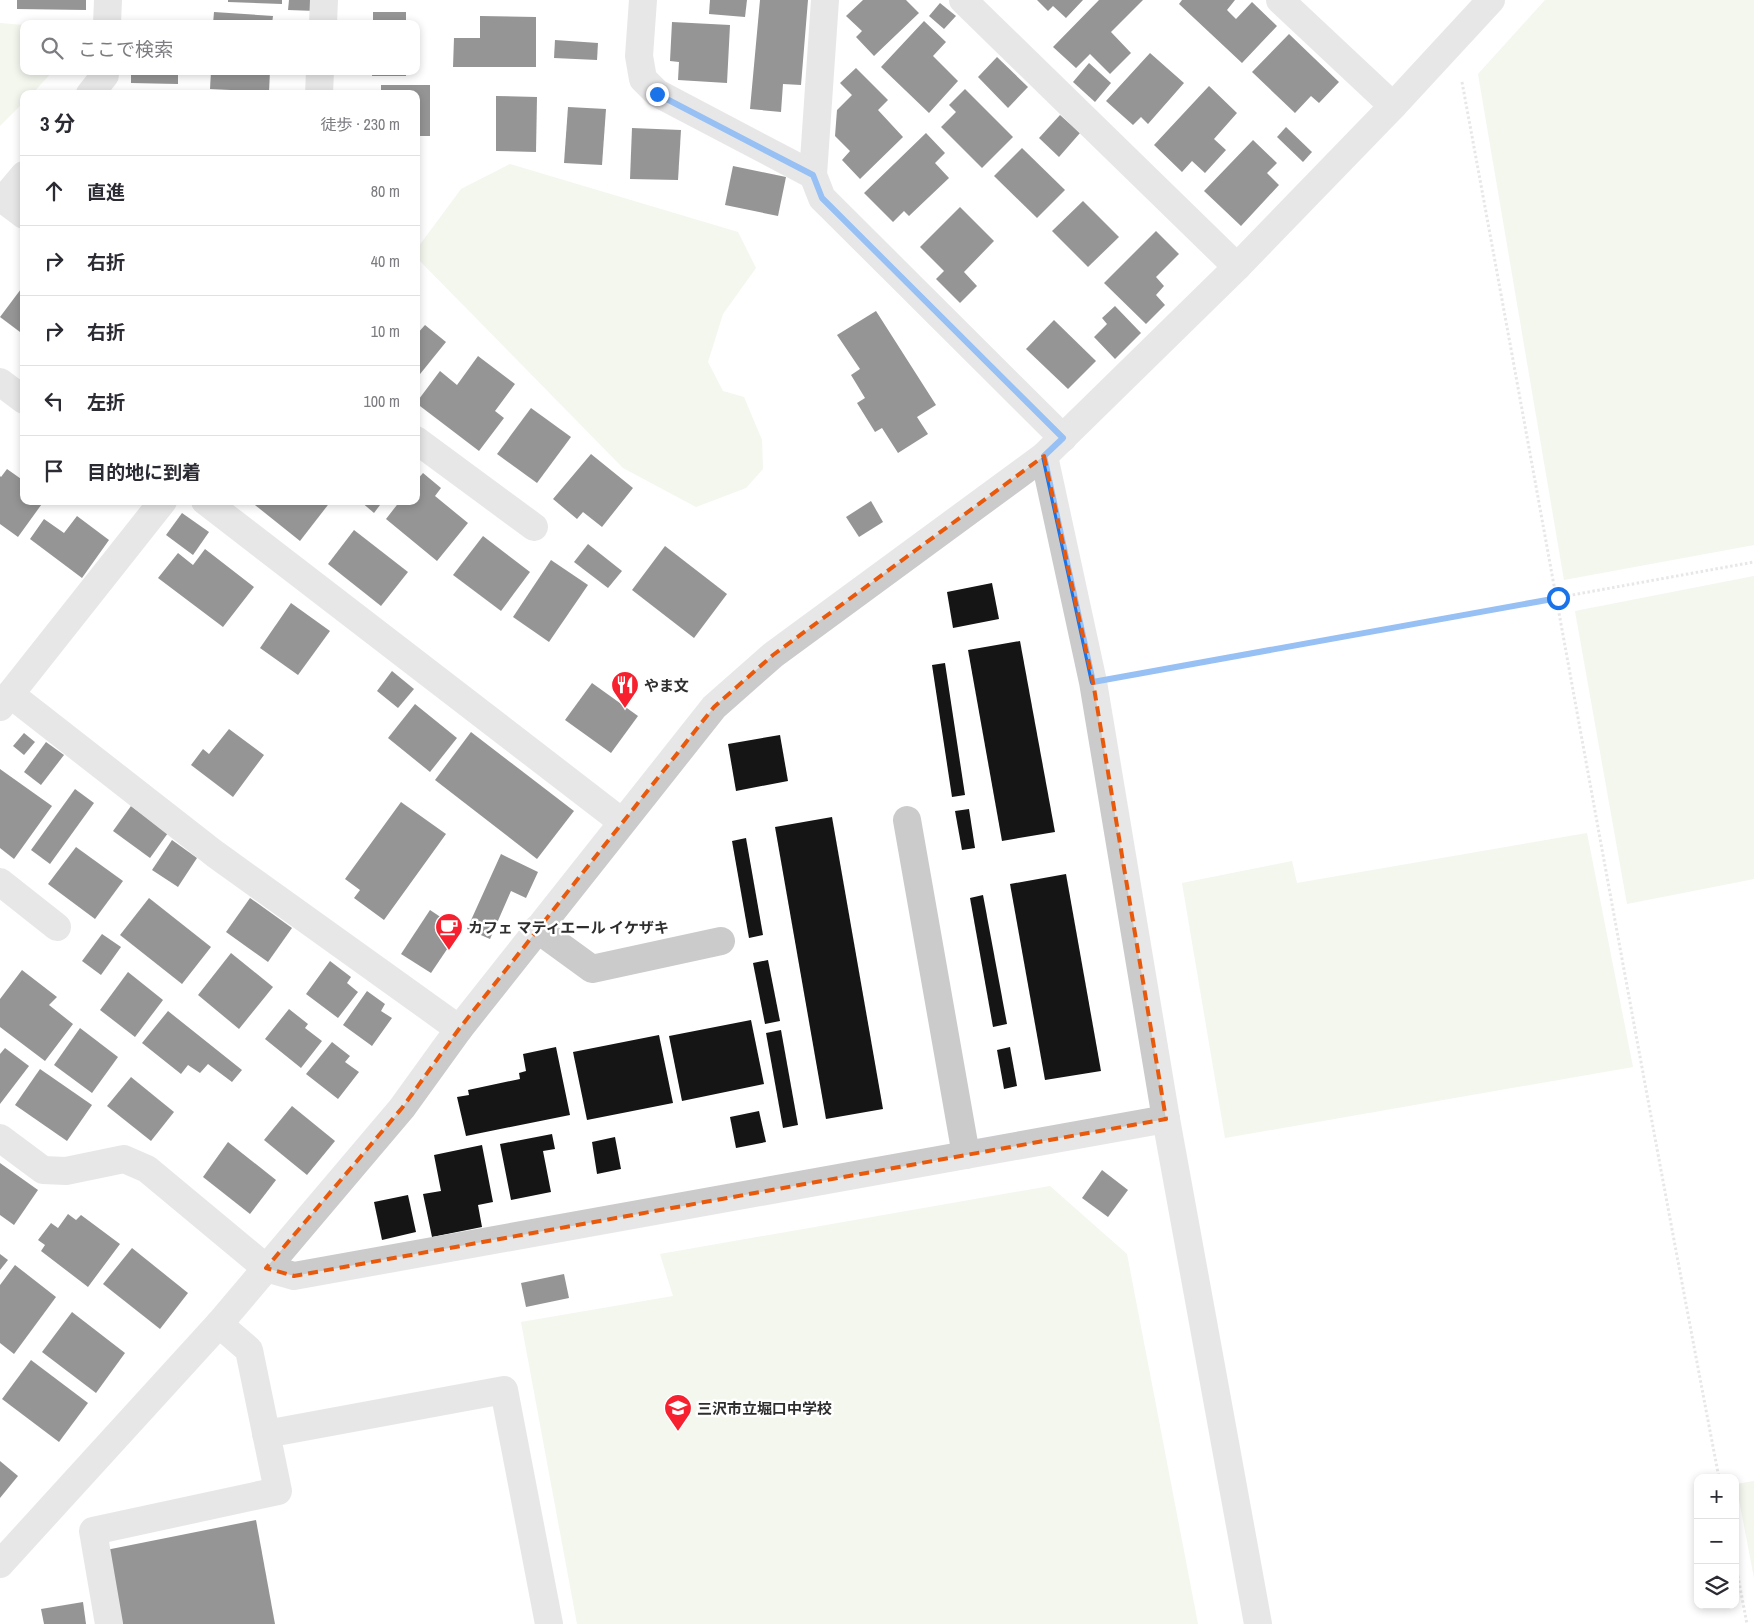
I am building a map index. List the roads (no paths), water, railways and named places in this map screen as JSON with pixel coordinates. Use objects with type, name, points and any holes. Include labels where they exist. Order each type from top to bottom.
[{"type":"street","points":[[107,20],[108,0]]},
{"type":"street","points":[[323,20],[324,0]]},
{"type":"street","points":[[643,0],[639,56],[643,79],[657,94],[813,175]]},
{"type":"street","points":[[825,0],[813,175],[822,198],[1054,447],[1166,1119],[1258,1624]]},
{"type":"street","points":[[963,0],[1237,267]]},
{"type":"street","points":[[1280,0],[1393,106]]},
{"type":"street","points":[[0,1564],[219,1324],[402,1108],[459,1028],[714,707],[773,655],[1054,447],[1237,267],[1393,106],[1491,0]]},
{"type":"street","points":[[93,90],[105,75]]},
{"type":"street","points":[[319,90],[320,75]]},
{"type":"street","points":[[9,204],[20,183]]},
{"type":"street","points":[[0,382],[20,397]]},
{"type":"street","points":[[420,443],[534,527]]},
{"type":"street","points":[[158,505],[5,701],[459,1028]]},
{"type":"street","points":[[210,505],[622,822]]},
{"type":"street","points":[[906,820],[966,1155]]},
{"type":"street","points":[[0,882],[57,927]]},
{"type":"street","points":[[537,929],[592,969],[721,941]]},
{"type":"street","points":[[0,1138],[43,1170],[66,1171],[124,1159],[147,1169],[266,1268],[294,1276],[1166,1119]]},
{"type":"street","points":[[109,1624],[93,1531],[278,1491],[249,1350],[219,1324]]},
{"type":"street","points":[[266,1434],[504,1390],[549,1624]]},
{"type":"place","name":"やま文","points":[[625,709]]},
{"type":"place","name":"カフェ マティエール イケザキ","points":[[449,951]]},
{"type":"place","name":"三沢市立堀口中学校","points":[[678,1432]]}]
